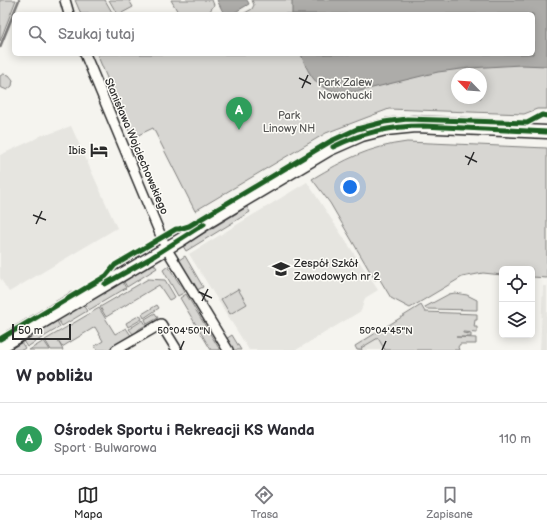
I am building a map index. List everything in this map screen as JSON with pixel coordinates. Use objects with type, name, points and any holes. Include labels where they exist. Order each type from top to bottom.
[{"type":"street","points":[[65,0],[68,12]]},
{"type":"street","name":"Stanisława Wojciechowskiego","points":[[86,56],[166,248],[228,350]]},
{"type":"street","points":[[0,347],[328,150],[362,135],[386,129],[416,126],[547,132]]},
{"type":"street","points":[[116,350],[161,324],[177,350]]},
{"type":"shaded area","points":[[217,0],[247,0],[249,4],[235,12],[223,12]]},
{"type":"shaded area","points":[[292,0],[547,0],[547,66],[521,65],[451,68],[451,70],[438,72],[360,91],[338,92],[329,90],[316,81],[310,74],[302,56],[535,56],[535,12],[292,12]]},
{"type":"shaded area","points":[[71,126],[117,228],[9,292],[0,278],[0,155],[44,134],[49,134]]},
{"type":"shaded area","name":"Zespół Szkół Zawodowych nr 2","points":[[307,182],[378,290],[365,298],[361,311],[296,350],[249,350],[189,254]]},
{"type":"shaded area","points":[[543,286],[547,286],[547,350],[540,350]]},
{"type":"shaded area","points":[[390,325],[405,350],[358,350]]},
{"type":"green space","points":[[0,0],[16,0],[0,41]]},
{"type":"green space","points":[[75,0],[105,0],[112,12],[80,12]]},
{"type":"green space","points":[[109,0],[129,0],[133,7],[124,12],[116,12]]},
{"type":"green space","points":[[171,0],[212,0],[214,5],[210,12],[178,12]]},
{"type":"green space","points":[[252,0],[547,0],[547,109],[537,109],[524,114],[389,109],[326,133],[195,211],[153,128],[132,138],[98,56],[535,56],[535,12],[247,12],[252,9],[254,5]]},
{"type":"green space","points":[[3,74],[9,75],[13,80],[12,86],[7,90],[0,87],[0,76]]},
{"type":"green space","points":[[413,115],[457,118],[411,118],[385,120],[385,118]]},
{"type":"green space","points":[[460,117],[526,120],[526,122],[460,119]]},
{"type":"green space","points":[[382,119],[382,121],[339,135],[338,133],[363,124]]},
{"type":"green space","points":[[333,136],[333,138],[189,224],[179,228]]},
{"type":"green space","points":[[407,142],[547,148],[547,278],[535,277],[535,266],[499,266],[499,275],[483,273],[462,277],[410,308],[391,298],[379,278],[375,280],[330,203],[312,179],[336,165],[358,155],[393,144]]},
{"type":"green space","points":[[247,207],[250,212],[186,251],[183,246]]},
{"type":"green space","points":[[146,249],[148,253],[107,277],[117,267]]},
{"type":"green space","points":[[185,256],[203,287],[197,290],[179,260]]},
{"type":"green space","points":[[153,263],[157,268],[127,287],[123,280]]},
{"type":"green space","points":[[168,266],[185,292],[178,296],[163,270]]},
{"type":"green space","points":[[148,279],[165,280],[175,297],[169,300],[159,285],[106,317],[100,307]]},
{"type":"green space","points":[[122,281],[126,288],[89,310],[85,304]]},
{"type":"green space","points":[[238,289],[247,304],[230,314],[221,299]]},
{"type":"green space","points":[[71,292],[76,293],[13,331],[6,331]]},
{"type":"green space","points":[[455,293],[467,295],[477,300],[477,310],[426,309],[425,307],[449,294]]},
{"type":"green space","points":[[186,294],[220,350],[211,350],[180,298]]},
{"type":"green space","points":[[83,305],[87,311],[62,326],[58,320]]},
{"type":"green space","points":[[157,305],[159,308],[144,318],[142,314]]},
{"type":"green space","points":[[421,305],[425,312],[477,314],[477,320],[475,320],[474,327],[477,327],[477,333],[463,332],[471,334],[471,337],[456,337],[476,338],[476,344],[460,344],[458,347],[459,350],[385,350],[378,338],[361,348],[362,350],[357,350],[355,346]]},
{"type":"green space","points":[[99,308],[115,334],[126,328],[132,337],[110,350],[97,350],[95,346],[103,341],[95,327],[62,347],[58,341],[63,350],[51,350],[45,340]]},
{"type":"green space","points":[[155,313],[158,318],[147,324],[145,319]]},
{"type":"green space","points":[[140,315],[142,319],[128,327],[126,323]]},
{"type":"green space","points":[[143,320],[146,325],[139,329],[134,335],[129,329]]},
{"type":"green space","points":[[57,321],[60,327],[27,347],[23,341]]},
{"type":"green space","points":[[232,335],[241,350],[233,350],[226,339]]},
{"type":"green space","points":[[44,341],[50,350],[29,350]]},
{"type":"green space","points":[[21,342],[25,348],[22,350],[8,350]]},
{"type":"waterway","points":[[14,12],[19,0]]},
{"type":"waterway","points":[[0,47],[12,17]]},
{"type":"cycle path","points":[[0,339],[106,276],[115,265],[176,229],[189,226],[331,141],[357,129],[384,122],[407,119],[527,123],[542,115],[547,116]]},
{"type":"cycle path","points":[[333,147],[376,131],[411,126],[547,132]]},
{"type":"cycle path","points":[[105,284],[149,259],[204,224]]},
{"type":"place","name":"Ośrodek Sportu i Rekreacji KS Wanda","points":[[239,130]]},
{"type":"place","name":"Ibis","points":[[99,150]]},
{"type":"place","name":"Zespół Szkół Zawodowych nr 2","points":[[281,269]]},
{"type":"park label","name":"Park Zalew Nowohucki","points":[[345,88]]},
{"type":"park label","name":"Park Linowy NH","points":[[289,121]]}]
